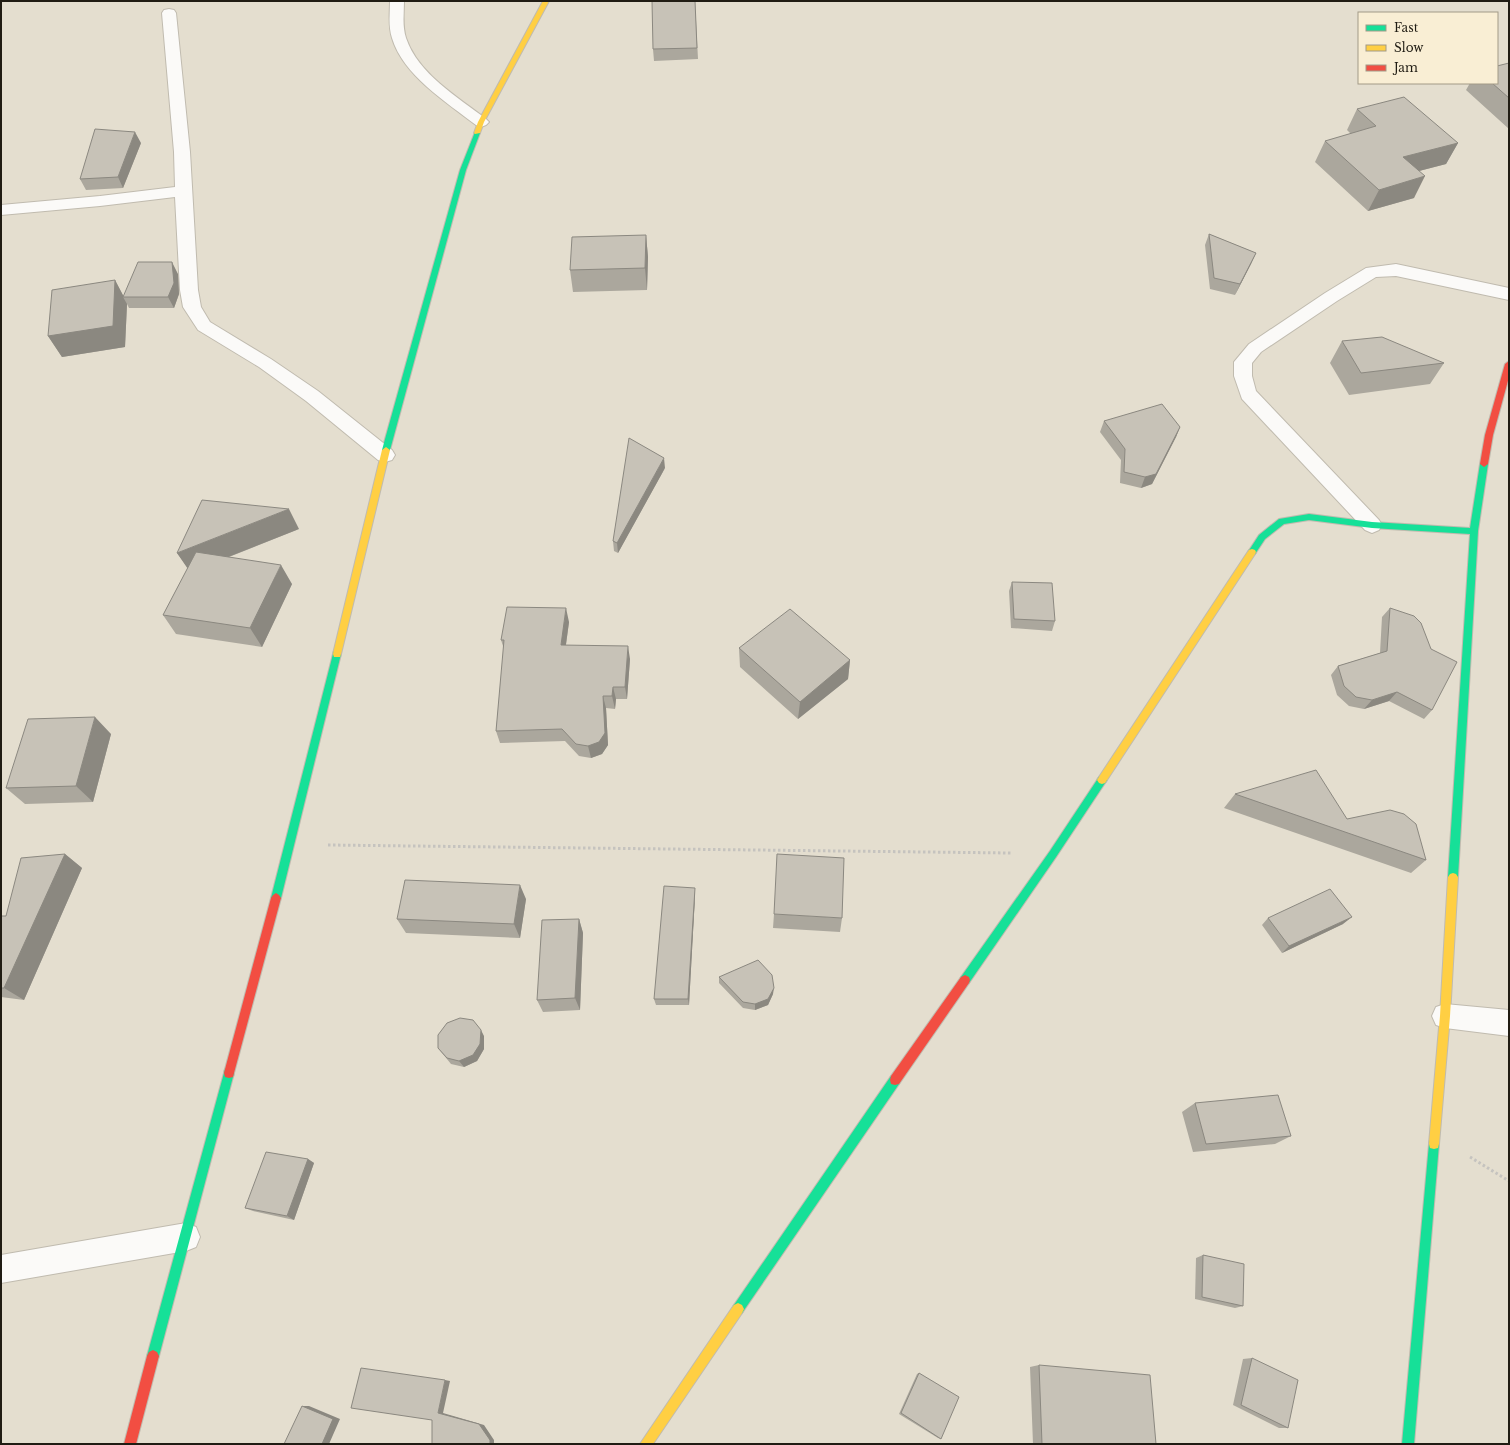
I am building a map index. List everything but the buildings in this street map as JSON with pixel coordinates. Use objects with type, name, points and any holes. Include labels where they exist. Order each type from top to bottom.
[{"type":"street","points":[[397,1],[397,25],[401,43],[416,68],[440,90],[481,122]]},
{"type":"street","points":[[130,1444],[291,844],[385,454],[463,170],[481,122],[546,1]]},
{"type":"street","points":[[169,14],[182,152],[189,290],[192,308],[204,326],[265,363],[312,396],[385,454]]},
{"type":"street","points":[[1,210],[100,201],[183,191]]},
{"type":"street","points":[[1372,525],[1248,394],[1243,376],[1244,362],[1255,348],[1331,297],[1372,272],[1396,270],[1509,294]]},
{"type":"street","points":[[1408,1444],[1445,1016],[1474,531],[1488,435],[1509,364]]},
{"type":"street","points":[[646,1444],[814,1196],[1053,854],[1262,537],[1282,521],[1309,517],[1372,525],[1474,531]]},
{"type":"street","points":[[1445,1016],[1509,1023]]},
{"type":"street","points":[[1,1269],[186,1237]]},
{"type":"path","points":[[291,844],[1053,854]]},
{"type":"traffic: fast","points":[[386,450],[463,170],[477,133]]},
{"type":"traffic: fast","points":[[1453,877],[1474,531],[1484,464]]},
{"type":"traffic: fast","points":[[1252,552],[1262,537],[1282,521],[1309,517],[1372,525],[1474,531]]},
{"type":"traffic: fast","points":[[276,898],[337,654]]},
{"type":"traffic: fast","points":[[965,980],[1053,854],[1102,780]]},
{"type":"traffic: fast","points":[[153,1356],[229,1073]]},
{"type":"traffic: fast","points":[[738,1309],[895,1080]]},
{"type":"traffic: fast","points":[[1408,1444],[1434,1144]]},
{"type":"traffic: slow","points":[[477,133],[481,122],[546,1]]},
{"type":"traffic: slow","points":[[337,654],[386,450]]},
{"type":"traffic: slow","points":[[1102,780],[1252,552]]},
{"type":"traffic: slow","points":[[1434,1144],[1445,1016],[1453,877]]},
{"type":"traffic: slow","points":[[646,1444],[738,1309]]},
{"type":"traffic: jam","points":[[1484,464],[1489,435],[1509,364]]},
{"type":"traffic: jam","points":[[229,1073],[276,898]]},
{"type":"traffic: jam","points":[[895,1080],[965,980]]},
{"type":"traffic: jam","points":[[130,1444],[153,1356]]}]
